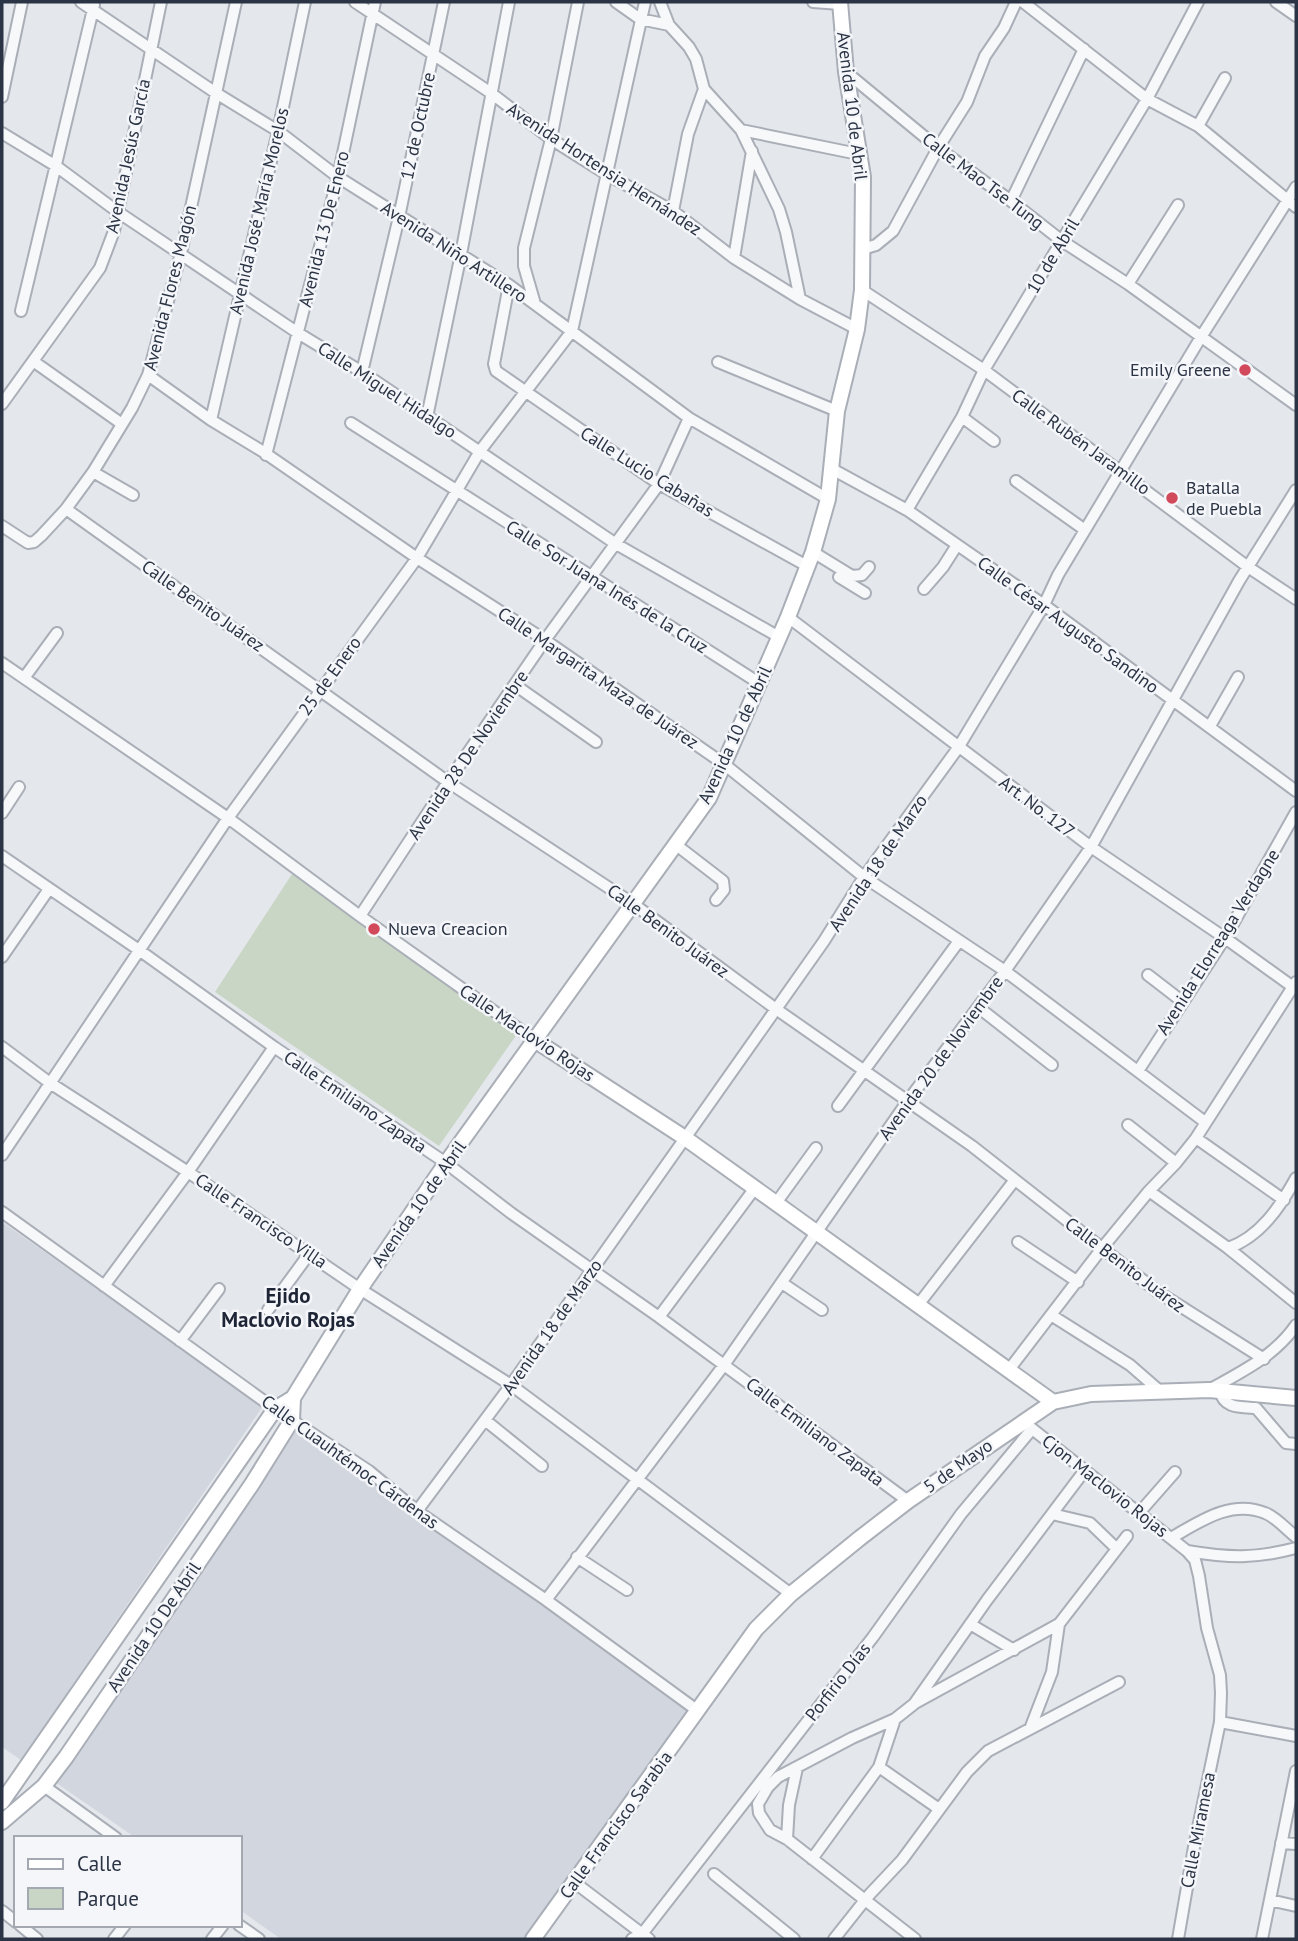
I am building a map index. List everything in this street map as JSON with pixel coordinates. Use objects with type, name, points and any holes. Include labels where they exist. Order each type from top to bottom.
[{"type":"street","points":[[2,97],[22,2]]},
{"type":"street","name":"Avenida Niño Artillero","points":[[81,2],[94,6],[216,93],[278,131],[338,177],[509,285],[689,418],[828,499]]},
{"type":"street","name":"Avenida Jesús García","points":[[2,404],[100,268],[114,231],[161,2]]},
{"type":"street","name":"Avenida Flores Magón","points":[[2,526],[27,543],[34,542],[66,509],[93,472],[132,408],[148,375],[181,253],[236,2]]},
{"type":"street","name":"Avenida José María Morelos","points":[[211,420],[305,2]]},
{"type":"street","name":"Avenida Hortensia Hernández","points":[[355,2],[374,7],[433,54],[491,93],[551,139],[673,211],[734,258],[800,299],[858,329]]},
{"type":"street","name":"12 de Octubre","points":[[362,372],[400,217],[444,2]]},
{"type":"street","points":[[427,417],[509,2]]},
{"type":"street","points":[[535,304],[524,266],[524,248],[551,139],[578,2]]},
{"type":"street","points":[[616,2],[640,19],[669,25]]},
{"type":"street","name":"25 de Enero","points":[[2,1155],[228,818],[416,558],[480,451],[572,331],[645,2]]},
{"type":"street","points":[[660,2],[669,25],[696,59],[704,89],[741,130],[752,151],[779,209],[800,299]]},
{"type":"street","points":[[813,2],[840,3]]},
{"type":"street","points":[[863,249],[876,245],[893,232],[938,148],[967,102],[985,56],[1004,28],[1016,2]]},
{"type":"street","points":[[1023,2],[1147,99],[1198,126],[1292,204]]},
{"type":"street","name":"10 de Abril","points":[[906,510],[962,417],[984,370],[1147,99],[1198,2]]},
{"type":"street","points":[[1276,2],[1296,16]]},
{"type":"street","name":"Avenida 10 de Abril","points":[[293,1398],[360,1289],[446,1163],[709,798],[788,617],[810,559],[828,499],[837,411],[858,329],[862,290],[863,177],[846,72],[840,3]]},
{"type":"street","points":[[21,311],[94,6]]},
{"type":"street","name":"Avenida 13 De Enero","points":[[267,456],[338,177],[374,7]]},
{"type":"street","points":[[1011,201],[1084,49]]},
{"type":"street","name":"Calle Mao Tse Tung","points":[[846,72],[938,148],[1062,241],[1128,284],[1296,405]]},
{"type":"street","points":[[1198,126],[1225,78]]},
{"type":"street","points":[[673,211],[688,134],[704,89]]},
{"type":"street","points":[[741,130],[858,154]]},
{"type":"street","name":"Calle Miguel Hidalgo","points":[[2,132],[616,544],[779,637]]},
{"type":"street","points":[[734,258],[752,151]]},
{"type":"street","name":"Avenida 18 de Marzo","points":[[417,1511],[593,1270],[824,941],[864,877],[958,748],[1201,337],[1292,204],[1296,187]]},
{"type":"street","points":[[1128,284],[1178,205]]},
{"type":"street","name":"Calle Lucio Cabañas","points":[[509,285],[494,368],[525,393],[659,484],[810,559]]},
{"type":"street","name":"Calle Rubén Jaramillo","points":[[862,290],[984,370],[1248,567],[1296,599]]},
{"type":"street","points":[[33,360],[122,424]]},
{"type":"street","points":[[718,362],[837,411]]},
{"type":"street","name":"Calle Margarita Maza de Juárez","points":[[148,375],[416,558],[545,640],[724,764],[864,877],[1006,971],[1205,1122]]},
{"type":"street","points":[[962,417],[994,441]]},
{"type":"street","name":"Avenida 28 De Noviembre","points":[[360,916],[545,640],[659,484],[689,418]]},
{"type":"street","name":"Calle Sor Juana Inés de la Cruz","points":[[351,423],[759,683]]},
{"type":"street","name":"Calle César Augusto Sandino","points":[[832,469],[906,510],[1044,605],[1296,790]]},
{"type":"street","points":[[93,472],[132,495]]},
{"type":"street","points":[[1016,481],[1085,530]]},
{"type":"street","name":"Avenida 20 de Noviembre","points":[[546,1600],[724,1365],[907,1102],[1006,971],[1091,847],[1248,567],[1296,490]]},
{"type":"street","name":"Calle Benito Juárez","points":[[66,509],[448,782],[632,903],[776,1009],[972,1146],[1158,1292],[1264,1359]]},
{"type":"street","points":[[924,589],[957,545]]},
{"type":"street","points":[[810,559],[852,576],[862,575],[869,567]]},
{"type":"street","points":[[810,559],[865,593]]},
{"type":"street","name":"Art. No. 127","points":[[788,617],[1091,847],[1295,985]]},
{"type":"street","points":[[24,678],[57,632]]},
{"type":"street","name":"Calle Maclovio Rojas","points":[[2,663],[228,818],[536,1041],[684,1138],[818,1231],[1053,1402]]},
{"type":"street","points":[[1210,726],[1238,677]]},
{"type":"street","points":[[515,685],[596,742]]},
{"type":"street","points":[[2,813],[19,787]]},
{"type":"street","name":"Avenida Elorreaga Verdagne","points":[[1138,1071],[1225,938],[1296,813]]},
{"type":"street","points":[[676,844],[723,881],[724,890],[716,900]]},
{"type":"street","name":"Calle Emiliano Zapata","points":[[2,856],[274,1047],[446,1163],[908,1501]]},
{"type":"street","points":[[2,957],[49,890]]},
{"type":"street","points":[[838,1106],[959,942]]},
{"type":"street","points":[[1148,975],[1183,1002]]},
{"type":"street","points":[[1008,1371],[1079,1282],[1103,1247],[1196,1138],[1295,985]]},
{"type":"street","points":[[978,1007],[1052,1065]]},
{"type":"street","name":"Calle Francisco Villa","points":[[2,1047],[50,1083],[188,1172],[360,1289],[511,1385],[791,1594]]},
{"type":"street","points":[[104,1286],[188,1172],[274,1047]]},
{"type":"street","points":[[1128,1125],[1176,1163]]},
{"type":"street","points":[[1196,1138],[1284,1199]]},
{"type":"street","points":[[776,1203],[816,1148]]},
{"type":"street","points":[[1228,1248],[1241,1243],[1262,1227],[1284,1199],[1296,1178]]},
{"type":"street","points":[[918,1305],[1014,1181]]},
{"type":"street","points":[[659,1317],[755,1188]]},
{"type":"street","points":[[1149,1191],[1228,1248],[1296,1303]]},
{"type":"street","name":"Calle Cuauhtémoc Cárdenas","points":[[2,1212],[275,1409],[369,1471],[417,1511],[546,1600],[698,1711]]},
{"type":"street","points":[[1018,1241],[1079,1282]]},
{"type":"street","points":[[268,1310],[309,1254]]},
{"type":"street","points":[[782,1283],[822,1310]]},
{"type":"street","points":[[180,1341],[219,1289]]},
{"type":"street","points":[[1051,1315],[1130,1365],[1161,1392]]},
{"type":"street","points":[[1296,1325],[1289,1336],[1264,1359],[1215,1390],[1230,1405],[1256,1409],[1286,1443],[1296,1444]]},
{"type":"street","name":"5 de Mayo","points":[[698,1711],[756,1629],[791,1594],[908,1501],[987,1446],[1027,1425],[1053,1402],[1091,1394],[1215,1390],[1296,1398]]},
{"type":"street","points":[[275,1409],[293,1398]]},
{"type":"street","points":[[292,1420],[293,1398]]},
{"type":"street","name":"Avenida 10 De Abril","points":[[2,1802],[275,1409]]},
{"type":"street","name":"Avenida 10 De Abril","points":[[2,1822],[44,1786],[236,1507],[292,1420]]},
{"type":"street","points":[[485,1420],[542,1466]]},
{"type":"street","name":"Porfirio Días","points":[[641,1937],[873,1637],[961,1514],[1004,1463],[1027,1425]]},
{"type":"street","name":"Cjon Maclovio Rojas","points":[[1027,1425],[1187,1551]]},
{"type":"street","points":[[987,1446],[1004,1463]]},
{"type":"street","points":[[914,1704],[1084,1470]]},
{"type":"street","points":[[1139,1513],[1175,1472]]},
{"type":"street","points":[[1171,1538],[1230,1509],[1266,1513],[1296,1537]]},
{"type":"street","points":[[1052,1514],[1090,1523],[1117,1549]]},
{"type":"street","points":[[915,1939],[867,1897],[787,1839],[770,1830],[759,1812],[758,1804],[778,1777],[895,1719],[914,1704],[1059,1624],[1127,1536]]},
{"type":"street","points":[[1187,1551],[1226,1558],[1262,1557],[1296,1548]]},
{"type":"street","name":"Calle Miramesa","points":[[1178,1939],[1220,1722],[1220,1675],[1207,1628],[1195,1560],[1187,1551]]},
{"type":"street","points":[[577,1557],[627,1590]]},
{"type":"street","points":[[970,1624],[1014,1650]]},
{"type":"street","points":[[1030,1728],[1052,1672],[1059,1624]]},
{"type":"street","points":[[834,1939],[867,1897],[902,1860],[967,1772],[988,1751],[1119,1682]]},
{"type":"street","name":"Calle Francisco Sarabia","points":[[533,1939],[698,1711]]},
{"type":"street","points":[[812,1859],[878,1767],[895,1719]]},
{"type":"street","points":[[1220,1722],[1296,1736]]},
{"type":"street","points":[[878,1767],[939,1809]]},
{"type":"street","points":[[787,1839],[789,1805],[797,1768]]},
{"type":"street","points":[[1262,1939],[1296,1771]]},
{"type":"street","points":[[44,1786],[113,1836]]},
{"type":"street","points":[[96,1836],[102,1828]]},
{"type":"street","points":[[1281,1843],[1296,1844]]},
{"type":"street","points":[[714,1874],[794,1939]]},
{"type":"street","points":[[574,1882],[641,1937]]},
{"type":"street","points":[[1270,1900],[1296,1906]]},
{"type":"street","points":[[242,1927],[259,1939]]},
{"type":"street","points":[[23,1930],[37,1939]]},
{"type":"shaded area","points":[[2,1222],[263,1406],[21,1760],[2,1747]]},
{"type":"shaded area","points":[[297,1429],[692,1711],[527,1939],[281,1939],[242,1911],[242,1836],[133,1836],[55,1782]]},
{"type":"green space","points":[[292,874],[517,1034],[439,1146],[215,992]]},
{"type":"place","name":"Emily Greene","points":[[1245,370]]},
{"type":"place","name":"Batalla de Puebla","points":[[1172,498]]},
{"type":"place","name":"Nueva Creacion","points":[[374,929]]},
{"type":"district","name":"Ejido Maclovio Rojas","points":[[288,1308]]}]
